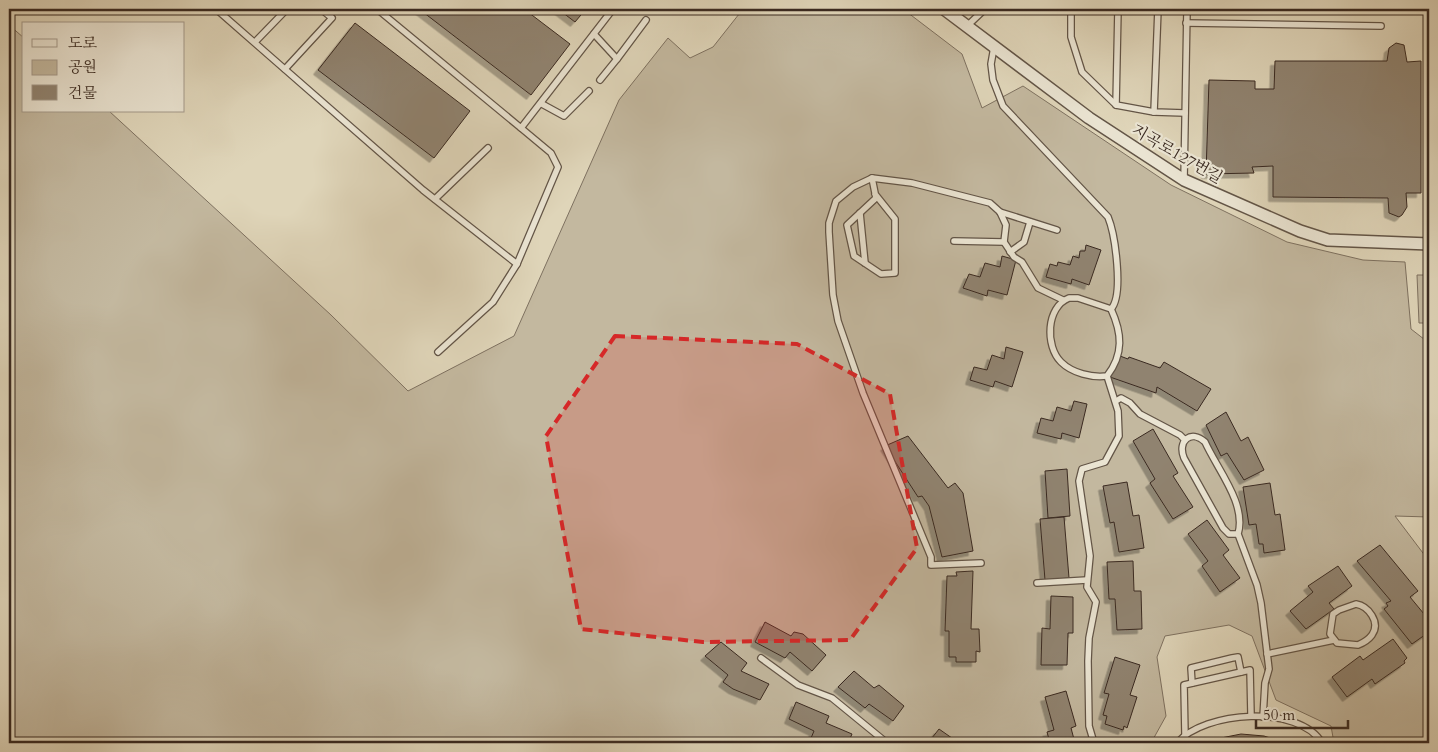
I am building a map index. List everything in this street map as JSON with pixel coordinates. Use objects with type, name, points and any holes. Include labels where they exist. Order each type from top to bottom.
[{"type":"street","name":"지곡로127번길","points":[[944,9],[1089,118],[1184,180],[1300,231],[1328,240],[1429,244]]},
{"type":"lane","points":[[216,9],[434,199],[517,264]]},
{"type":"lane","points":[[255,42],[288,9]]},
{"type":"lane","points":[[285,68],[332,18],[321,9]]},
{"type":"lane","points":[[377,9],[551,153],[558,167],[517,264],[493,302],[438,352]]},
{"type":"lane","points":[[521,128],[542,104],[613,9]]},
{"type":"lane","points":[[967,26],[985,9]]},
{"type":"lane","points":[[1071,9],[1071,37],[1082,72],[1116,105],[1154,112],[1185,113]]},
{"type":"lane","points":[[1116,105],[1118,9]]},
{"type":"lane","points":[[1154,112],[1158,9]]},
{"type":"lane","points":[[1184,180],[1187,9]]},
{"type":"lane","points":[[600,80],[646,20]]},
{"type":"lane","points":[[1186,23],[1381,26]]},
{"type":"lane","points":[[594,34],[617,58]]},
{"type":"lane","points":[[994,47],[991,64],[993,80],[1003,106],[1108,217],[1115,241],[1117,283],[1117,296],[1111,309],[1120,331],[1120,340],[1115,365],[1107,376],[1099,377],[1079,372],[1060,361],[1051,338],[1051,322],[1055,309],[1063,300]]},
{"type":"lane","points":[[542,104],[564,116],[589,91]]},
{"type":"lane","points":[[434,199],[488,148]]},
{"type":"lane","points":[[872,178],[875,194],[876,198],[847,225],[854,256],[881,274],[895,273],[895,219],[875,194]]},
{"type":"lane","points":[[981,564],[931,566],[931,557],[863,393],[838,321],[830,268],[829,223],[836,201],[842,194],[872,178],[912,183],[990,203],[1000,212],[1057,230]]},
{"type":"lane","points":[[1000,212],[1006,226],[1004,242],[1010,252],[1030,273],[1038,288],[1063,300],[1078,298],[1111,309]]},
{"type":"lane","points":[[860,213],[865,263]]},
{"type":"lane","points":[[1010,252],[1024,242],[1030,222]]},
{"type":"lane","points":[[954,241],[1004,242]]},
{"type":"lane","points":[[1094,743],[1089,726],[1088,661],[1089,638],[1096,602],[1087,587],[1089,542],[1079,481],[1082,469],[1105,462],[1119,436],[1116,401],[1107,376]]},
{"type":"lane","points":[[1116,401],[1121,398],[1125,400],[1140,414],[1180,435],[1184,439]]},
{"type":"lane","points":[[1184,439],[1194,436],[1205,442],[1232,494],[1240,516],[1238,534],[1257,585],[1269,669],[1265,682],[1263,717]]},
{"type":"lane","points":[[1184,439],[1182,445],[1184,458],[1223,528],[1230,534],[1238,534]]},
{"type":"lane","points":[[1037,583],[1087,580]]},
{"type":"lane","points":[[1267,654],[1334,640],[1337,643],[1351,646],[1358,645],[1372,635],[1374,630],[1370,612],[1364,606],[1356,604],[1333,614],[1329,630],[1334,640]]},
{"type":"lane","points":[[1192,683],[1191,668],[1232,658],[1238,657],[1241,672]]},
{"type":"lane","points":[[761,658],[798,685],[832,698],[887,743]]},
{"type":"lane","points":[[1185,735],[1184,685],[1250,670],[1251,715]]},
{"type":"lane","points":[[1177,743],[1185,735],[1198,728],[1251,715],[1280,718],[1310,730],[1322,743]]},
{"type":"highlighted area","points":[[615,336],[797,344],[890,394],[917,548],[850,640],[703,642],[581,629],[546,436]]},
{"type":"green space","points":[[743,9],[903,9],[962,54],[982,108],[1023,86],[1171,185],[1287,242],[1363,260],[1405,262],[1411,329],[1429,343],[1429,517],[1395,516],[1429,561],[1429,743],[1334,743],[1331,726],[1276,700],[1252,636],[1229,625],[1165,636],[1157,657],[1166,716],[1151,743],[9,743],[9,25],[22,36],[22,112],[110,112],[331,315],[408,391],[514,336],[619,100],[668,38],[690,58],[713,47]]},
{"type":"green space","points":[[1417,275],[1429,275],[1429,323],[1419,323]]},
{"type":"building","points":[[419,9],[524,9],[570,44],[531,95]]},
{"type":"building","points":[[558,9],[586,9],[575,22]]},
{"type":"building","points":[[355,23],[470,111],[434,158],[318,70]]},
{"type":"building","points":[[1396,43],[1404,45],[1407,62],[1421,61],[1421,193],[1406,193],[1407,207],[1402,215],[1399,217],[1389,213],[1388,198],[1273,197],[1273,166],[1252,167],[1254,173],[1206,174],[1209,80],[1255,81],[1255,89],[1274,89],[1275,61],[1387,61],[1389,48]]},
{"type":"building","points":[[1086,245],[1101,250],[1089,285],[1072,279],[1071,284],[1046,277],[1050,264],[1057,266],[1058,262],[1070,265],[1073,256],[1079,258],[1080,251],[1085,251]]},
{"type":"building","points":[[1002,256],[1016,260],[1007,295],[988,290],[987,296],[963,288],[969,274],[980,277],[985,263],[1000,267]]},
{"type":"building","points":[[1006,347],[1023,352],[1012,387],[995,381],[993,387],[970,380],[974,367],[987,370],[992,355],[1004,359]]},
{"type":"building","points":[[1120,356],[1128,359],[1129,357],[1160,368],[1164,362],[1211,389],[1197,411],[1157,387],[1156,393],[1110,377]]},
{"type":"building","points":[[1074,401],[1087,404],[1079,438],[1062,433],[1061,439],[1037,433],[1041,418],[1053,421],[1057,407],[1071,411]]},
{"type":"building","points":[[1226,412],[1241,441],[1248,437],[1264,470],[1244,480],[1227,453],[1221,456],[1206,425]]},
{"type":"building","points":[[1153,429],[1178,473],[1173,476],[1193,507],[1173,519],[1150,483],[1155,479],[1133,441]]},
{"type":"building","points":[[908,436],[948,488],[955,483],[963,493],[973,551],[942,557],[929,506],[922,496],[918,497],[885,446]]},
{"type":"building","points":[[1067,469],[1070,516],[1048,518],[1045,471]]},
{"type":"building","points":[[1127,482],[1133,516],[1139,515],[1144,548],[1119,552],[1114,522],[1110,523],[1103,486]]},
{"type":"building","points":[[1270,483],[1275,515],[1280,514],[1285,550],[1264,553],[1263,544],[1259,544],[1256,524],[1249,525],[1243,487]]},
{"type":"building","points":[[1064,517],[1069,578],[1045,580],[1040,519]]},
{"type":"building","points":[[1207,520],[1229,550],[1223,555],[1240,578],[1220,592],[1202,566],[1208,561],[1188,534]]},
{"type":"building","points":[[1380,545],[1418,591],[1410,597],[1429,620],[1429,632],[1412,644],[1384,609],[1388,606],[1386,603],[1391,601],[1357,561]]},
{"type":"building","points":[[1133,561],[1134,591],[1141,591],[1142,629],[1117,630],[1115,599],[1109,599],[1107,562]]},
{"type":"building","points":[[1338,566],[1352,586],[1329,603],[1334,609],[1306,629],[1290,611],[1313,592],[1308,586]]},
{"type":"building","points":[[973,571],[971,629],[979,629],[980,652],[976,651],[976,662],[956,662],[956,657],[949,657],[949,631],[945,631],[947,576],[957,576],[956,572]]},
{"type":"building","points":[[1051,596],[1073,597],[1073,633],[1068,633],[1067,665],[1041,665],[1042,628],[1050,629]]},
{"type":"building","points":[[765,622],[791,636],[794,632],[803,634],[826,655],[812,671],[790,652],[785,658],[755,642]]},
{"type":"building","points":[[1393,639],[1407,658],[1404,661],[1405,663],[1375,684],[1372,679],[1347,697],[1332,677],[1360,656],[1363,660]]},
{"type":"building","points":[[721,642],[747,663],[741,671],[769,684],[760,700],[733,689],[723,682],[728,675],[705,656]]},
{"type":"building","points":[[1115,657],[1140,665],[1130,695],[1137,697],[1127,728],[1124,726],[1123,730],[1105,724],[1107,716],[1103,715],[1109,694],[1104,693]]},
{"type":"building","points":[[854,671],[874,688],[879,685],[904,706],[893,721],[869,704],[865,708],[838,687]]},
{"type":"building","points":[[1066,691],[1076,726],[1071,728],[1075,743],[1050,743],[1047,732],[1054,730],[1045,697]]},
{"type":"building","points":[[796,702],[829,716],[826,723],[852,734],[848,743],[822,743],[811,738],[814,731],[789,719]]},
{"type":"building","points":[[939,729],[959,743],[928,743]]},
{"type":"building","points":[[1241,734],[1264,736],[1286,743],[1208,743],[1216,739]]}]
